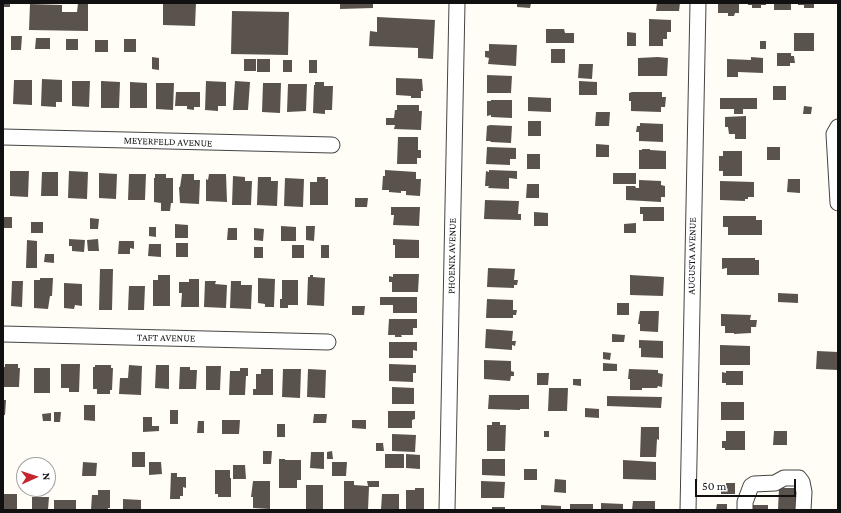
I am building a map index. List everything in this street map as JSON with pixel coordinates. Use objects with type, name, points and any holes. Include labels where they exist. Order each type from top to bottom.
[{"type":"street","name":"PHOENIX AVENUE","points":[[447,510],[457,3]]},
{"type":"street","name":"AUGUSTA AVENUE","points":[[688,510],[698,3]]},
{"type":"street","points":[[838,128],[834,134],[838,204]]},
{"type":"street","name":"MEYERFELD AVENUE","points":[[3,137],[332,145]]},
{"type":"street","name":"TAFT AVENUE","points":[[3,334],[328,342]]},
{"type":"street","points":[[745,510],[745,502],[751,486],[754,484],[775,483],[784,478],[799,478],[802,482],[804,492],[803,510]]},
{"type":"building","points":[[3,3],[10,3],[10,7],[3,7]]},
{"type":"building","points":[[78,3],[88,3],[88,31],[29,30],[30,4],[62,5],[62,12],[77,12]]},
{"type":"building","points":[[163,3],[196,3],[195,26],[163,25]]},
{"type":"building","points":[[340,3],[373,3],[373,8],[340,9]]},
{"type":"building","points":[[517,3],[531,3],[530,8],[517,7]]},
{"type":"building","points":[[657,3],[680,3],[679,11],[656,11]]},
{"type":"building","points":[[718,3],[739,3],[739,13],[735,13],[734,16],[728,16],[728,13],[718,13]]},
{"type":"building","points":[[748,3],[766,3],[766,5],[761,5],[761,8],[752,8],[752,5],[748,5]]},
{"type":"building","points":[[774,3],[791,3],[791,10],[774,10]]},
{"type":"building","points":[[798,3],[814,3],[814,8],[804,8],[804,5],[798,5]]},
{"type":"building","points":[[232,11],[289,12],[288,55],[231,54]]},
{"type":"building","points":[[377,17],[435,20],[433,59],[418,58],[418,48],[369,46],[370,31],[377,32]]},
{"type":"building","points":[[649,19],[671,20],[671,32],[667,32],[667,39],[663,39],[663,46],[649,46]]},
{"type":"building","points":[[546,29],[564,29],[565,33],[574,33],[574,43],[546,43]]},
{"type":"building","points":[[627,32],[636,33],[636,46],[627,46]]},
{"type":"building","points":[[794,33],[814,33],[814,51],[794,51]]},
{"type":"building","points":[[11,36],[22,36],[21,50],[11,50]]},
{"type":"building","points":[[36,38],[50,38],[50,49],[35,49]]},
{"type":"building","points":[[66,39],[78,39],[78,50],[66,50]]},
{"type":"building","points":[[124,39],[136,39],[136,52],[124,52]]},
{"type":"building","points":[[95,40],[108,40],[108,52],[95,52]]},
{"type":"building","points":[[760,41],[766,41],[766,49],[760,49]]},
{"type":"building","points":[[489,44],[517,45],[516,66],[488,64],[489,58],[485,57],[485,51],[489,51]]},
{"type":"building","points":[[551,49],[565,49],[565,63],[551,63]]},
{"type":"building","points":[[777,53],[791,53],[791,56],[794,56],[795,63],[790,63],[790,66],[777,66]]},
{"type":"building","points":[[152,57],[159,58],[159,70],[152,69]]},
{"type":"building","points":[[751,57],[763,58],[763,73],[738,72],[738,77],[727,77],[727,59],[751,60]]},
{"type":"building","points":[[638,58],[668,58],[667,76],[638,76]]},
{"type":"building","points":[[244,59],[256,59],[256,71],[244,71]]},
{"type":"building","points":[[257,59],[270,59],[270,72],[257,72]]},
{"type":"building","points":[[283,60],[292,60],[292,72],[283,72]]},
{"type":"building","points":[[309,60],[317,60],[317,73],[309,73]]},
{"type":"building","points":[[579,64],[593,64],[592,79],[578,78]]},
{"type":"building","points":[[487,75],[512,76],[511,93],[487,93]]},
{"type":"building","points":[[396,78],[422,79],[423,91],[421,91],[421,98],[396,95]]},
{"type":"building","points":[[42,79],[62,80],[62,102],[56,102],[56,107],[41,106]]},
{"type":"building","points":[[14,80],[32,80],[32,105],[13,104]]},
{"type":"building","points":[[72,81],[90,81],[89,107],[72,106]]},
{"type":"building","points":[[101,81],[120,82],[119,108],[101,108]]},
{"type":"building","points":[[206,81],[226,82],[226,106],[218,106],[218,111],[205,110]]},
{"type":"building","points":[[235,81],[250,82],[248,110],[233,110]]},
{"type":"building","points":[[579,81],[597,82],[597,95],[579,95]]},
{"type":"building","points":[[130,82],[147,83],[147,108],[130,108]]},
{"type":"building","points":[[315,82],[324,82],[324,86],[333,86],[332,110],[325,110],[325,114],[313,113]]},
{"type":"building","points":[[156,83],[174,83],[173,110],[156,109]]},
{"type":"building","points":[[263,83],[281,83],[280,113],[262,112]]},
{"type":"building","points":[[288,84],[307,84],[306,111],[287,112]]},
{"type":"building","points":[[773,86],[786,86],[786,100],[773,100]]},
{"type":"building","points":[[176,92],[200,92],[200,107],[194,107],[194,110],[187,109],[187,106],[175,106]]},
{"type":"building","points":[[662,92],[662,97],[666,97],[665,107],[661,107],[661,112],[631,111],[629,93]]},
{"type":"building","points":[[528,97],[551,98],[551,112],[528,111]]},
{"type":"building","points":[[720,98],[757,98],[757,109],[743,109],[743,114],[734,114],[734,109],[720,109]]},
{"type":"building","points":[[512,100],[512,118],[491,117],[491,115],[487,116],[487,101]]},
{"type":"building","points":[[397,105],[419,105],[419,111],[422,111],[421,130],[394,129],[395,125],[386,125],[386,118],[394,118]]},
{"type":"building","points":[[804,106],[812,107],[811,114],[803,114]]},
{"type":"building","points":[[596,112],[610,112],[609,126],[595,126]]},
{"type":"building","points":[[746,116],[746,139],[735,139],[735,134],[729,134],[728,127],[725,127],[725,117]]},
{"type":"building","points":[[528,121],[541,121],[541,136],[528,136]]},
{"type":"building","points":[[640,123],[663,124],[663,142],[639,141],[639,132],[636,132],[637,126],[640,126]]},
{"type":"building","points":[[487,126],[512,126],[511,143],[486,141]]},
{"type":"building","points":[[398,137],[418,137],[418,150],[421,150],[421,158],[417,158],[417,164],[397,164]]},
{"type":"building","points":[[596,144],[609,145],[609,157],[596,157]]},
{"type":"building","points":[[487,147],[516,148],[516,159],[510,159],[510,165],[486,164]]},
{"type":"building","points":[[767,147],[780,147],[780,160],[767,160]]},
{"type":"building","points":[[639,150],[666,151],[666,169],[639,169]]},
{"type":"building","points":[[723,151],[742,151],[742,176],[723,176],[723,171],[719,171],[719,156],[723,156]]},
{"type":"building","points":[[527,154],[540,154],[540,169],[527,169]]},
{"type":"building","points":[[385,170],[416,172],[416,179],[421,179],[420,196],[406,195],[406,191],[401,191],[401,193],[382,190]]},
{"type":"building","points":[[489,170],[517,171],[517,179],[509,178],[509,189],[488,188],[489,186],[485,186],[486,171],[489,172]]},
{"type":"building","points":[[10,171],[29,171],[28,197],[10,196]]},
{"type":"building","points":[[69,171],[88,172],[87,199],[68,198]]},
{"type":"building","points":[[42,172],[58,172],[58,196],[41,196]]},
{"type":"building","points":[[99,173],[117,174],[116,199],[99,198]]},
{"type":"building","points":[[613,173],[636,173],[636,184],[613,184]]},
{"type":"building","points":[[129,174],[146,174],[145,200],[128,200]]},
{"type":"building","points":[[155,174],[166,174],[166,178],[173,178],[173,203],[171,203],[170,211],[161,211],[161,203],[154,202]]},
{"type":"building","points":[[182,174],[194,174],[194,180],[200,180],[199,204],[180,203],[179,187]]},
{"type":"building","points":[[209,174],[226,174],[227,202],[206,201],[206,179],[208,180]]},
{"type":"building","points":[[233,176],[245,177],[245,181],[252,181],[251,205],[232,205]]},
{"type":"building","points":[[258,177],[271,177],[271,181],[278,181],[277,206],[257,205]]},
{"type":"building","points":[[317,177],[326,177],[325,179],[328,179],[328,205],[310,205],[310,182],[317,182]]},
{"type":"building","points":[[285,178],[304,179],[303,207],[284,206]]},
{"type":"building","points":[[788,179],[800,179],[800,193],[787,192]]},
{"type":"building","points":[[639,180],[661,181],[661,185],[665,186],[665,197],[661,197],[661,202],[626,200],[626,186],[635,186],[636,188],[639,188]]},
{"type":"building","points":[[720,181],[754,182],[754,197],[748,197],[745,201],[720,200]]},
{"type":"building","points":[[527,184],[539,184],[539,198],[526,198]]},
{"type":"building","points":[[355,198],[368,198],[367,207],[355,207]]},
{"type":"building","points":[[485,200],[519,201],[518,214],[521,214],[521,220],[484,219]]},
{"type":"building","points":[[391,207],[420,207],[419,226],[393,225],[394,215],[391,215]]},
{"type":"building","points":[[640,207],[664,207],[664,221],[643,221],[643,214],[640,214]]},
{"type":"building","points":[[534,212],[548,213],[548,226],[534,226]]},
{"type":"building","points":[[723,216],[756,216],[756,220],[762,220],[762,235],[728,235],[728,227],[723,227]]},
{"type":"building","points":[[3,217],[12,217],[12,228],[3,228]]},
{"type":"building","points":[[90,218],[99,219],[98,229],[90,229]]},
{"type":"building","points":[[31,222],[43,222],[43,233],[31,233]]},
{"type":"building","points":[[636,223],[636,233],[624,233],[624,224]]},
{"type":"building","points":[[175,224],[188,225],[188,238],[175,238]]},
{"type":"building","points":[[281,226],[296,227],[296,241],[281,241]]},
{"type":"building","points":[[306,226],[315,226],[314,241],[306,240]]},
{"type":"building","points":[[149,227],[156,227],[156,237],[149,236]]},
{"type":"building","points":[[228,228],[237,228],[237,240],[227,240]]},
{"type":"building","points":[[254,228],[264,229],[263,241],[254,240]]},
{"type":"building","points":[[69,239],[85,240],[84,252],[72,251],[72,246],[69,246]]},
{"type":"building","points":[[98,239],[99,251],[88,251],[87,240]]},
{"type":"building","points":[[393,239],[419,240],[419,258],[395,258],[395,245],[393,245]]},
{"type":"building","points":[[27,240],[37,241],[37,268],[26,268]]},
{"type":"building","points":[[119,241],[134,241],[134,249],[130,248],[130,254],[118,254]]},
{"type":"building","points":[[176,243],[188,243],[188,257],[176,257]]},
{"type":"building","points":[[149,244],[161,244],[161,257],[148,256]]},
{"type":"building","points":[[292,245],[304,245],[304,258],[292,258]]},
{"type":"building","points":[[321,245],[329,245],[329,258],[321,258]]},
{"type":"building","points":[[254,247],[263,247],[263,258],[254,258]]},
{"type":"building","points":[[45,254],[54,254],[54,263],[44,262]]},
{"type":"building","points":[[722,258],[755,258],[755,260],[759,260],[759,275],[727,275],[727,268],[722,269]]},
{"type":"building","points":[[488,268],[515,269],[514,280],[518,280],[517,285],[514,285],[514,288],[487,287]]},
{"type":"building","points":[[100,269],[113,269],[112,310],[99,310]]},
{"type":"building","points":[[393,274],[419,274],[418,292],[392,292],[392,282],[389,282],[389,276],[393,277]]},
{"type":"building","points":[[158,275],[170,275],[170,306],[153,306],[153,280],[158,280]]},
{"type":"building","points":[[310,275],[313,275],[313,277],[325,278],[324,306],[307,305],[308,277],[310,277]]},
{"type":"building","points":[[630,275],[664,277],[663,296],[630,295]]},
{"type":"building","points":[[40,278],[53,278],[52,296],[50,296],[48,309],[34,308],[34,280],[40,280]]},
{"type":"building","points":[[258,278],[275,279],[274,307],[265,307],[265,304],[258,303]]},
{"type":"building","points":[[189,279],[199,279],[199,307],[181,307],[182,293],[179,293],[179,282],[189,282]]},
{"type":"building","points":[[282,280],[298,280],[298,305],[288,305],[288,308],[280,308],[280,299],[282,299]]},
{"type":"building","points":[[12,281],[23,281],[22,307],[11,306]]},
{"type":"building","points":[[205,281],[216,281],[215,284],[227,285],[226,308],[204,307]]},
{"type":"building","points":[[231,281],[241,281],[241,285],[252,285],[251,309],[230,308]]},
{"type":"building","points":[[64,283],[82,284],[82,306],[75,305],[74,309],[64,308]]},
{"type":"building","points":[[129,286],[145,286],[144,310],[128,310]]},
{"type":"building","points":[[778,293],[798,294],[798,303],[778,302]]},
{"type":"building","points":[[380,297],[417,297],[417,313],[393,313],[393,305],[380,305]]},
{"type":"building","points":[[487,299],[513,300],[513,310],[517,310],[516,315],[513,315],[513,318],[486,318]]},
{"type":"building","points":[[617,303],[629,303],[629,315],[617,315]]},
{"type":"building","points":[[352,306],[365,306],[364,315],[352,315]]},
{"type":"building","points":[[640,311],[659,311],[658,332],[640,331],[640,324],[638,324]]},
{"type":"building","points":[[721,314],[751,315],[750,320],[757,320],[756,327],[751,327],[751,333],[725,333],[725,326],[721,326]]},
{"type":"building","points":[[389,319],[417,319],[417,328],[413,328],[413,335],[401,335],[402,337],[395,337],[395,335],[388,335]]},
{"type":"building","points":[[486,329],[513,331],[512,341],[516,341],[515,346],[512,345],[512,350],[485,348]]},
{"type":"building","points":[[612,334],[625,335],[624,342],[612,342]]},
{"type":"building","points":[[639,340],[663,341],[663,358],[641,357]]},
{"type":"building","points":[[389,342],[417,342],[417,351],[413,350],[413,358],[389,358]]},
{"type":"building","points":[[720,345],[750,346],[750,365],[720,365]]},
{"type":"building","points":[[817,351],[838,352],[838,370],[816,369]]},
{"type":"building","points":[[603,352],[611,353],[610,360],[603,359]]},
{"type":"building","points":[[484,360],[511,361],[511,371],[514,372],[514,376],[511,376],[510,381],[484,379]]},
{"type":"building","points":[[603,363],[617,364],[617,371],[603,371]]},
{"type":"building","points":[[5,364],[18,364],[18,368],[20,368],[19,387],[3,387],[3,367],[5,367]]},
{"type":"building","points":[[61,364],[80,364],[79,392],[69,392],[69,388],[61,388]]},
{"type":"building","points":[[389,364],[416,365],[416,373],[413,373],[413,382],[389,381]]},
{"type":"building","points":[[95,365],[111,365],[111,368],[113,368],[112,390],[110,390],[110,394],[97,394],[97,389],[93,389],[93,367],[95,367]]},
{"type":"building","points":[[129,365],[142,366],[141,395],[119,394],[120,378],[128,378]]},
{"type":"building","points":[[156,365],[169,365],[169,389],[155,388]]},
{"type":"building","points":[[206,366],[221,366],[220,390],[206,390]]},
{"type":"building","points":[[180,367],[190,367],[190,370],[197,370],[196,389],[179,389]]},
{"type":"building","points":[[34,368],[50,368],[50,393],[34,393]]},
{"type":"building","points":[[240,368],[248,368],[245,395],[229,395],[230,371],[240,371]]},
{"type":"building","points":[[261,369],[273,369],[273,395],[253,395],[253,389],[256,389],[256,374],[261,374]]},
{"type":"building","points":[[283,369],[301,369],[300,398],[282,397]]},
{"type":"building","points":[[308,369],[326,370],[325,398],[307,397]]},
{"type":"building","points":[[629,369],[658,370],[658,373],[663,374],[662,387],[658,386],[657,388],[630,390],[630,379],[628,379]]},
{"type":"building","points":[[726,371],[743,371],[743,385],[726,385],[726,383],[722,383],[722,372],[726,373]]},
{"type":"building","points":[[537,373],[549,373],[548,385],[537,385]]},
{"type":"building","points":[[573,379],[581,379],[581,386],[573,385]]},
{"type":"building","points":[[392,387],[414,388],[414,404],[392,404]]},
{"type":"building","points":[[549,388],[568,388],[567,411],[548,411]]},
{"type":"building","points":[[489,395],[529,395],[529,409],[488,409]]},
{"type":"building","points":[[607,396],[662,397],[661,408],[607,406]]},
{"type":"building","points":[[3,400],[6,400],[5,415],[3,415]]},
{"type":"building","points":[[721,402],[744,402],[744,420],[721,420]]},
{"type":"building","points":[[84,405],[95,405],[95,421],[84,420]]},
{"type":"building","points":[[585,408],[599,409],[599,418],[585,417]]},
{"type":"building","points":[[170,410],[178,410],[178,424],[170,424]]},
{"type":"building","points":[[388,411],[415,411],[415,419],[412,420],[412,428],[388,428]]},
{"type":"building","points":[[54,412],[61,412],[60,422],[54,422]]},
{"type":"building","points":[[51,413],[51,421],[43,421],[42,414]]},
{"type":"building","points":[[314,414],[327,414],[326,423],[313,423]]},
{"type":"building","points":[[143,417],[152,417],[152,426],[159,426],[159,431],[143,432]]},
{"type":"building","points":[[222,420],[240,420],[239,434],[222,434]]},
{"type":"building","points":[[352,420],[366,420],[366,429],[352,428]]},
{"type":"building","points":[[198,421],[204,421],[204,433],[197,433]]},
{"type":"building","points":[[492,422],[500,422],[500,425],[506,425],[505,451],[487,451],[487,425],[492,425]]},
{"type":"building","points":[[277,424],[285,424],[285,437],[277,437]]},
{"type":"building","points":[[641,427],[659,427],[659,440],[657,439],[656,457],[640,457]]},
{"type":"building","points":[[544,431],[549,431],[549,437],[544,437]]},
{"type":"building","points":[[726,431],[745,431],[745,450],[725,450],[725,448],[722,448],[722,441],[726,441]]},
{"type":"building","points":[[774,431],[787,431],[787,445],[773,445]]},
{"type":"building","points":[[392,434],[416,435],[415,452],[392,451]]},
{"type":"building","points":[[376,443],[383,443],[384,451],[376,451]]},
{"type":"building","points":[[263,451],[272,451],[271,464],[263,464]]},
{"type":"building","points":[[332,451],[333,459],[327,459],[327,452]]},
{"type":"building","points":[[132,452],[145,452],[145,467],[132,467]]},
{"type":"building","points":[[311,452],[324,452],[324,469],[310,468]]},
{"type":"building","points":[[385,454],[404,454],[404,468],[385,468]]},
{"type":"building","points":[[406,454],[420,455],[420,469],[406,468]]},
{"type":"building","points":[[279,459],[301,460],[301,480],[297,480],[297,488],[279,488]]},
{"type":"building","points":[[482,459],[505,459],[505,476],[482,475]]},
{"type":"building","points":[[623,460],[656,462],[656,480],[623,479]]},
{"type":"building","points":[[83,462],[97,463],[96,476],[82,476]]},
{"type":"building","points":[[149,462],[161,462],[162,474],[149,475]]},
{"type":"building","points":[[332,462],[347,462],[346,476],[332,476]]},
{"type":"building","points":[[233,465],[245,465],[246,479],[233,479]]},
{"type":"building","points":[[524,469],[537,469],[537,480],[524,480]]},
{"type":"building","points":[[215,470],[230,470],[231,497],[218,497],[218,494],[215,494]]},
{"type":"building","points":[[171,473],[177,473],[177,477],[186,477],[186,488],[183,487],[183,496],[180,496],[180,499],[170,499]]},
{"type":"building","points":[[555,479],[566,480],[566,493],[554,492]]},
{"type":"building","points":[[253,481],[270,481],[270,509],[253,508],[253,497],[251,497]]},
{"type":"building","points":[[344,481],[354,481],[354,485],[368,486],[367,481],[379,481],[379,487],[369,487],[368,510],[344,510]]},
{"type":"building","points":[[481,481],[505,482],[504,498],[481,498]]},
{"type":"building","points":[[726,483],[735,483],[735,494],[721,494],[721,486],[726,486]]},
{"type":"building","points":[[306,485],[323,485],[323,510],[306,510]]},
{"type":"building","points":[[415,488],[424,488],[424,510],[406,510],[406,490],[415,490]]},
{"type":"building","points":[[779,488],[799,488],[798,510],[778,510]]},
{"type":"building","points":[[98,490],[110,490],[110,508],[108,508],[108,510],[91,510],[92,495],[98,495]]},
{"type":"building","points":[[3,494],[16,494],[17,510],[3,510]]},
{"type":"building","points":[[382,494],[399,494],[399,510],[381,510]]},
{"type":"building","points":[[32,497],[49,497],[48,510],[32,510]]},
{"type":"building","points":[[123,499],[141,500],[141,510],[123,510]]},
{"type":"building","points":[[54,500],[76,500],[76,510],[54,510]]},
{"type":"building","points":[[633,501],[655,501],[655,510],[632,510]]},
{"type":"building","points":[[601,503],[623,504],[623,510],[601,510]]},
{"type":"building","points":[[570,504],[593,504],[593,510],[570,510]]},
{"type":"building","points":[[717,504],[727,504],[727,510],[716,510]]},
{"type":"building","points":[[541,505],[561,506],[561,510],[541,510]]},
{"type":"building","points":[[748,505],[768,505],[768,510],[747,510]]},
{"type":"building","points":[[492,507],[505,507],[505,510],[492,510]]}]
